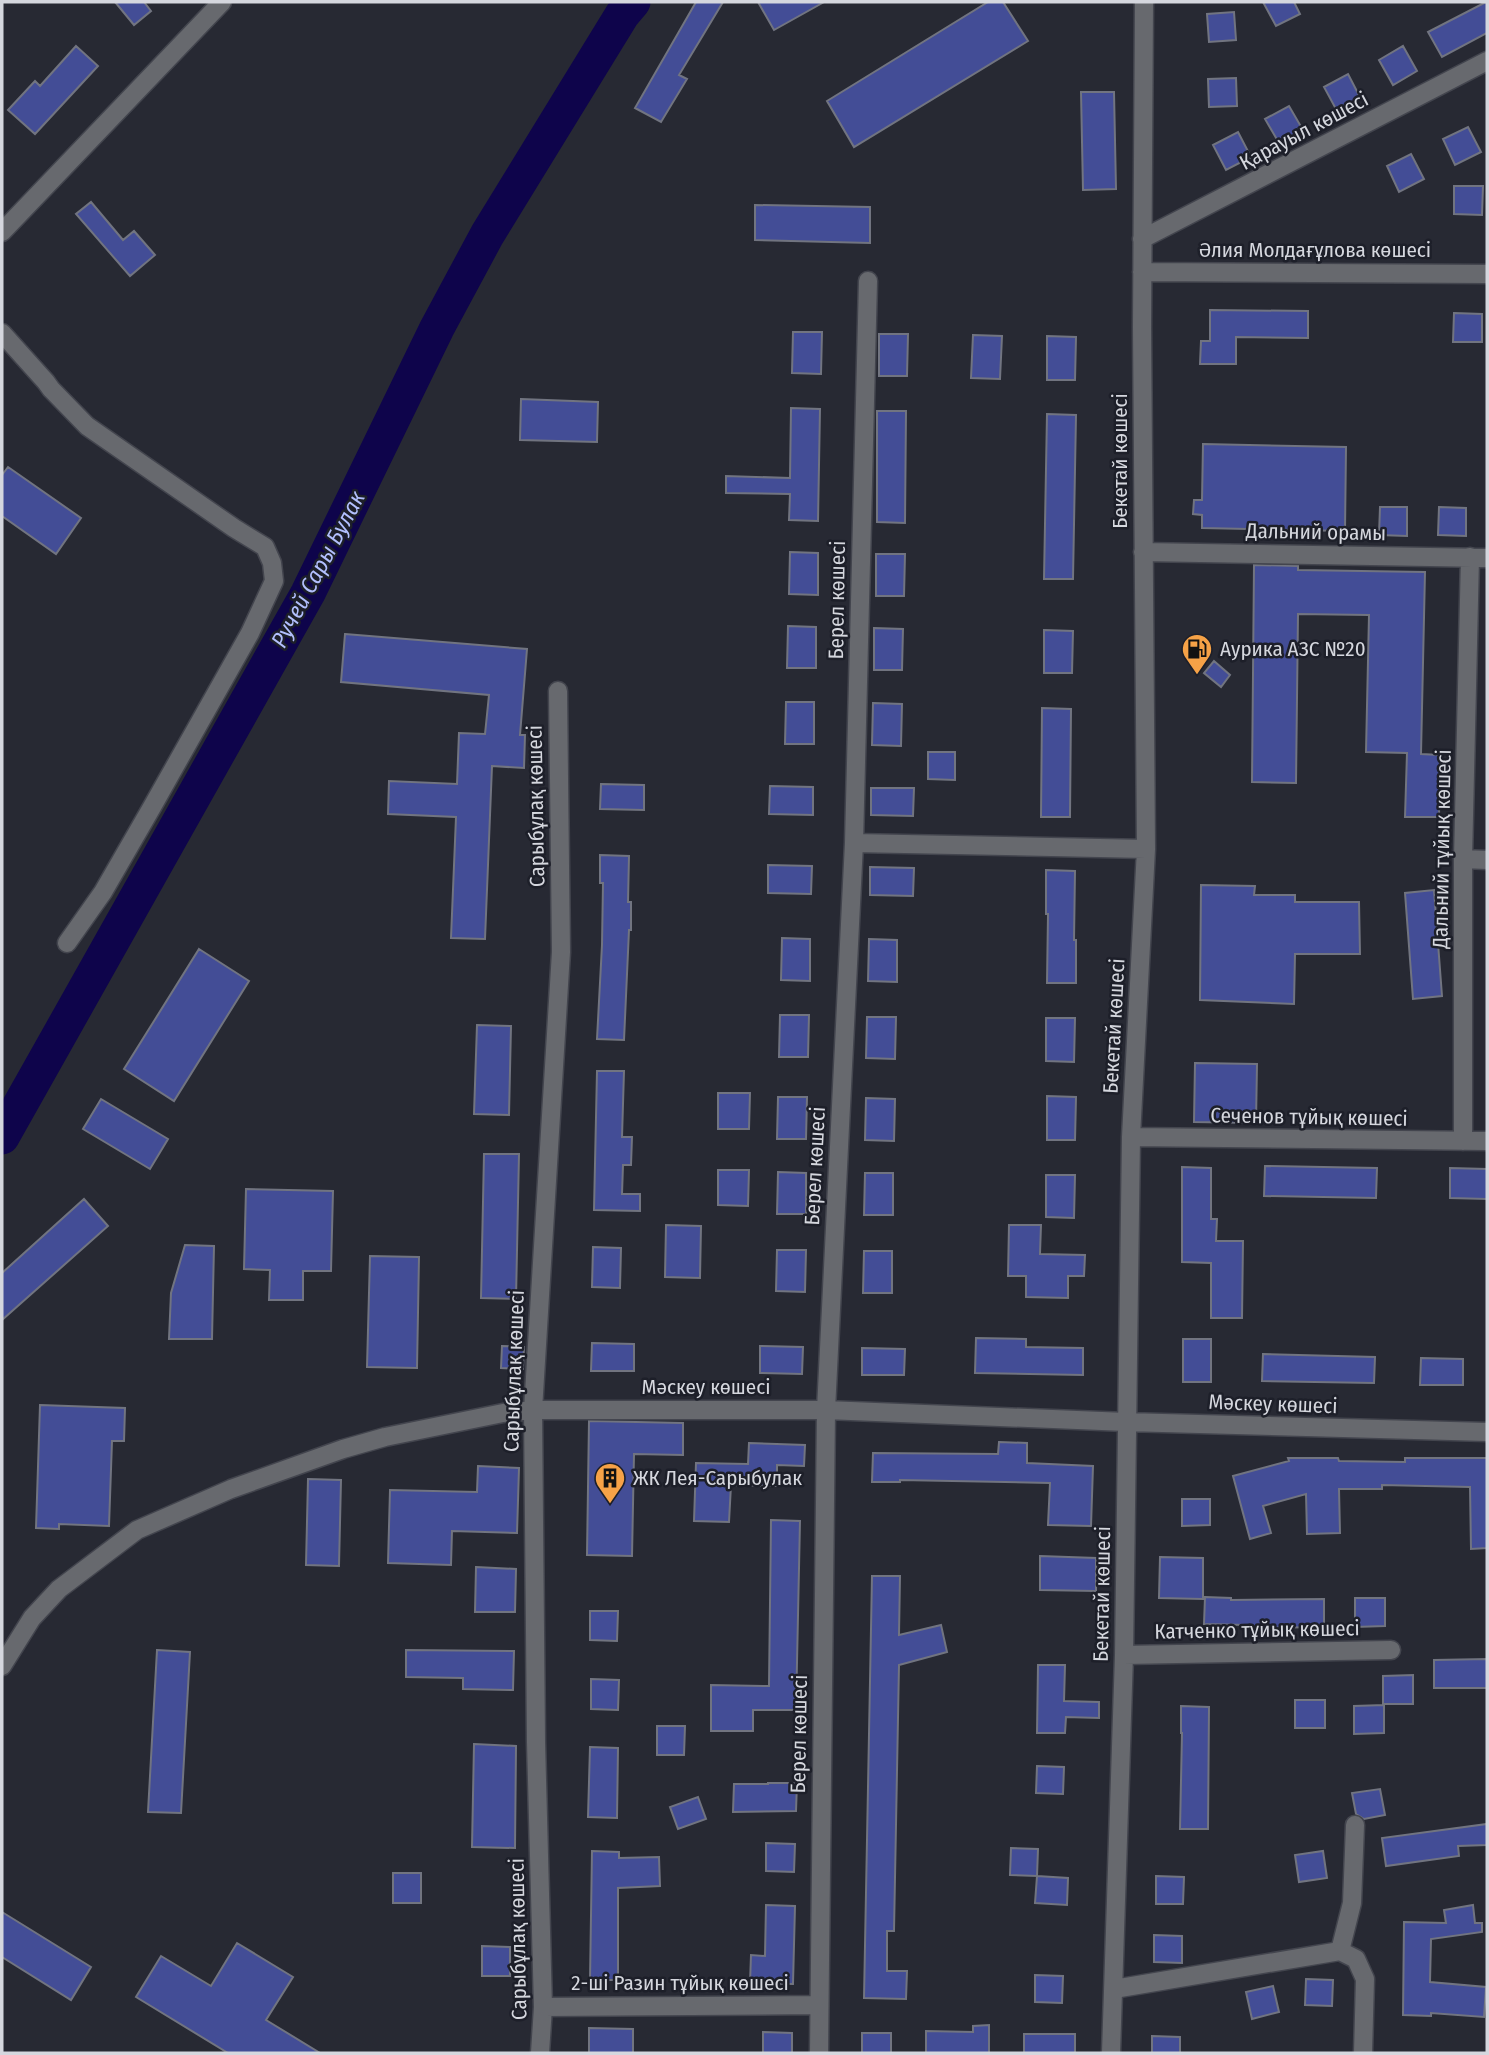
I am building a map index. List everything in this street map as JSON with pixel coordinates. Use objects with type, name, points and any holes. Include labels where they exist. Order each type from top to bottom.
[{"type":"street","points":[[2,232],[222,2]]},
{"type":"street","name":"Бекетай көшесі","points":[[1111,2053],[1124,1655],[1131,1137],[1146,849],[1142,272],[1144,2]]},
{"type":"street","name":"Қарауыл көшесі","points":[[1142,239],[1487,61]]},
{"type":"street","name":"Әлия Молдағұлова көшесі","points":[[1142,272],[1487,274]]},
{"type":"street","name":"Берел көшесі","points":[[819,2053],[825,1410],[854,843],[868,281]]},
{"type":"street","points":[[2,333],[87,426],[265,547],[272,563],[274,581],[250,634],[152,807],[103,892],[67,943]]},
{"type":"street","name":"Дальний орамы","points":[[1143,552],[1478,558]]},
{"type":"street","name":"Дальний тұйық көшесі","points":[[1463,1141],[1463,859],[1478,558]]},
{"type":"street","name":"Сарыбұлақ көшесі","points":[[540,2053],[543,2007],[536,1742],[533,1410],[561,952],[558,691]]},
{"type":"street","points":[[854,843],[1146,849]]},
{"type":"street","points":[[1463,859],[1487,860]]},
{"type":"street","name":"Сеченов тұйық көшесі","points":[[1131,1137],[1487,1142]]},
{"type":"street","name":"Мәскеу көшесі","points":[[2,1666],[32,1618],[59,1589],[137,1530],[231,1489],[354,1446],[503,1413],[533,1410],[825,1410],[1487,1433]]},
{"type":"street","name":"Катченко тұйық көшесі","points":[[1124,1655],[1391,1650]]},
{"type":"street","points":[[1340,1951],[1352,1903],[1354,1825]]},
{"type":"street","points":[[1114,1989],[1340,1951],[1356,1959],[1364,1979],[1363,2053]]},
{"type":"street","name":"2-ші Разин тұйық көшесі","points":[[543,2007],[818,2005]]},
{"type":"building","points":[[115,2],[144,2],[151,11],[134,25]]},
{"type":"building","points":[[696,2],[723,2],[679,75],[687,79],[661,122],[635,108]]},
{"type":"building","points":[[758,2],[824,2],[774,30]]},
{"type":"building","points":[[988,2],[1003,2],[1028,41],[854,147],[827,101]]},
{"type":"building","points":[[1263,2],[1294,2],[1300,14],[1276,26]]},
{"type":"building","points":[[1487,2],[1487,33],[1442,57],[1428,32]]},
{"type":"building","points":[[1234,12],[1236,40],[1209,42],[1207,14]]},
{"type":"building","points":[[76,46],[98,66],[35,134],[8,110],[35,81],[40,86]]},
{"type":"building","points":[[1403,46],[1417,71],[1393,85],[1379,60]]},
{"type":"building","points":[[1348,74],[1361,99],[1337,111],[1324,87]]},
{"type":"building","points":[[1236,78],[1237,106],[1209,107],[1208,79]]},
{"type":"building","points":[[1081,92],[1114,92],[1116,189],[1083,190]]},
{"type":"building","points":[[1289,106],[1303,130],[1279,143],[1265,119]]},
{"type":"building","points":[[1468,127],[1481,152],[1455,165],[1443,139]]},
{"type":"building","points":[[1238,132],[1251,157],[1226,170],[1213,145]]},
{"type":"building","points":[[1411,154],[1424,179],[1399,192],[1387,166]]},
{"type":"building","points":[[1454,186],[1483,186],[1482,215],[1454,214]]},
{"type":"building","points":[[91,202],[123,240],[134,231],[155,255],[130,276],[76,214]]},
{"type":"building","points":[[755,205],[870,207],[870,243],[755,240]]},
{"type":"building","points":[[1210,310],[1308,311],[1308,338],[1236,337],[1236,364],[1200,364],[1201,341],[1210,341]]},
{"type":"building","points":[[1454,313],[1482,314],[1482,342],[1453,342]]},
{"type":"building","points":[[793,332],[822,332],[821,374],[792,373]]},
{"type":"building","points":[[879,334],[908,334],[907,376],[879,376]]},
{"type":"building","points":[[973,335],[1002,336],[1000,379],[971,378]]},
{"type":"building","points":[[1047,336],[1076,337],[1075,380],[1047,380]]},
{"type":"building","points":[[521,399],[598,402],[597,442],[520,440]]},
{"type":"building","points":[[791,408],[820,409],[818,521],[789,520],[790,494],[726,493],[726,476],[790,478]]},
{"type":"building","points":[[877,411],[906,411],[905,523],[877,522]]},
{"type":"building","points":[[1047,414],[1076,415],[1073,579],[1044,579]]},
{"type":"building","points":[[1203,444],[1346,447],[1345,531],[1202,528],[1202,515],[1193,514],[1194,500],[1202,500]]},
{"type":"building","points":[[8,467],[81,518],[56,554],[2,516],[2,475]]},
{"type":"building","points":[[1380,507],[1407,507],[1407,536],[1379,535]]},
{"type":"building","points":[[1439,507],[1466,508],[1466,536],[1438,535]]},
{"type":"building","points":[[790,552],[818,553],[818,595],[789,594]]},
{"type":"building","points":[[876,554],[905,554],[904,596],[876,596]]},
{"type":"building","points":[[1254,565],[1298,566],[1298,570],[1425,572],[1421,754],[1440,755],[1439,817],[1405,817],[1407,753],[1366,752],[1369,615],[1298,614],[1296,783],[1252,782]]},
{"type":"building","points":[[788,626],[816,627],[816,668],[787,668]]},
{"type":"building","points":[[874,628],[903,629],[902,670],[874,670]]},
{"type":"building","points":[[1044,630],[1073,631],[1072,673],[1044,673]]},
{"type":"building","points":[[345,634],[527,649],[520,735],[525,735],[524,768],[492,766],[485,939],[451,938],[456,817],[388,814],[389,781],[457,784],[459,733],[485,734],[489,695],[341,682]]},
{"type":"building","points":[[1214,661],[1230,675],[1221,687],[1204,673]]},
{"type":"building","points":[[786,702],[814,702],[814,744],[785,744]]},
{"type":"building","points":[[873,703],[902,704],[901,746],[872,745]]},
{"type":"building","points":[[1042,708],[1071,709],[1070,817],[1041,817]]},
{"type":"building","points":[[928,752],[955,752],[955,780],[928,779]]},
{"type":"building","points":[[601,784],[644,785],[644,810],[600,809]]},
{"type":"building","points":[[770,786],[813,787],[813,815],[769,814]]},
{"type":"building","points":[[871,788],[914,788],[913,816],[871,815]]},
{"type":"building","points":[[600,855],[629,856],[628,902],[631,902],[631,930],[624,1040],[597,1039],[602,945],[603,883],[600,883]]},
{"type":"building","points":[[768,865],[812,866],[811,894],[768,893]]},
{"type":"building","points":[[870,867],[914,868],[913,896],[870,895]]},
{"type":"building","points":[[1046,870],[1075,871],[1076,983],[1047,983]]},
{"type":"building","points":[[1201,885],[1255,886],[1254,895],[1295,895],[1295,902],[1359,902],[1360,954],[1295,954],[1294,1004],[1200,1000]]},
{"type":"building","points":[[1434,890],[1442,996],[1413,999],[1405,893]]},
{"type":"building","points":[[782,938],[810,939],[810,981],[781,980]]},
{"type":"building","points":[[869,939],[897,940],[897,982],[868,981]]},
{"type":"building","points":[[199,949],[249,981],[174,1101],[124,1069]]},
{"type":"building","points":[[780,1015],[809,1015],[808,1057],[779,1057]]},
{"type":"building","points":[[867,1017],[896,1017],[895,1059],[866,1058]]},
{"type":"building","points":[[1046,1018],[1075,1018],[1074,1062],[1046,1061]]},
{"type":"building","points":[[477,1025],[511,1026],[509,1115],[474,1114]]},
{"type":"building","points":[[1195,1063],[1257,1064],[1256,1123],[1194,1122]]},
{"type":"building","points":[[597,1071],[624,1071],[622,1137],[632,1137],[631,1165],[623,1165],[622,1194],[640,1194],[640,1211],[594,1210]]},
{"type":"building","points":[[718,1093],[750,1093],[749,1129],[718,1129]]},
{"type":"building","points":[[1047,1096],[1076,1097],[1075,1140],[1047,1140]]},
{"type":"building","points":[[778,1097],[807,1097],[806,1139],[777,1139]]},
{"type":"building","points":[[866,1098],[895,1099],[894,1141],[865,1140]]},
{"type":"building","points":[[101,1099],[168,1139],[150,1169],[83,1129]]},
{"type":"building","points":[[484,1154],[519,1154],[516,1299],[481,1298]]},
{"type":"building","points":[[1265,1166],[1377,1168],[1376,1198],[1264,1196]]},
{"type":"building","points":[[1182,1167],[1211,1168],[1211,1219],[1217,1219],[1216,1241],[1243,1241],[1242,1318],[1211,1318],[1211,1263],[1182,1262]]},
{"type":"building","points":[[1450,1168],[1487,1169],[1487,1199],[1450,1198]]},
{"type":"building","points":[[718,1170],[749,1170],[748,1206],[718,1205]]},
{"type":"building","points":[[778,1172],[806,1173],[806,1214],[777,1214]]},
{"type":"building","points":[[865,1173],[893,1173],[893,1215],[864,1215]]},
{"type":"building","points":[[1046,1175],[1075,1175],[1074,1218],[1046,1217]]},
{"type":"building","points":[[246,1189],[333,1191],[331,1271],[303,1271],[303,1300],[269,1300],[270,1270],[244,1269]]},
{"type":"building","points":[[84,1199],[108,1226],[2,1320],[2,1273]]},
{"type":"building","points":[[666,1225],[701,1226],[700,1278],[665,1277]]},
{"type":"building","points":[[1009,1225],[1041,1225],[1040,1254],[1085,1255],[1084,1276],[1068,1276],[1068,1298],[1026,1297],[1026,1276],[1008,1276]]},
{"type":"building","points":[[185,1245],[214,1246],[212,1339],[169,1339],[171,1293]]},
{"type":"building","points":[[593,1247],[621,1248],[620,1288],[592,1287]]},
{"type":"building","points":[[777,1250],[806,1250],[805,1292],[776,1291]]},
{"type":"building","points":[[864,1251],[892,1251],[892,1293],[863,1293]]},
{"type":"building","points":[[370,1256],[419,1257],[417,1368],[367,1367]]},
{"type":"building","points":[[976,1338],[1026,1339],[1026,1347],[1083,1348],[1083,1375],[975,1373]]},
{"type":"building","points":[[1183,1339],[1211,1339],[1211,1382],[1183,1382]]},
{"type":"building","points":[[592,1343],[634,1344],[634,1371],[591,1371]]},
{"type":"building","points":[[502,1346],[524,1347],[523,1369],[501,1368]]},
{"type":"building","points":[[760,1346],[803,1347],[802,1374],[760,1373]]},
{"type":"building","points":[[862,1348],[905,1349],[904,1375],[862,1375]]},
{"type":"building","points":[[1263,1354],[1375,1357],[1374,1383],[1262,1381]]},
{"type":"building","points":[[1421,1358],[1463,1359],[1463,1385],[1420,1385]]},
{"type":"building","points":[[40,1405],[125,1408],[124,1441],[112,1441],[109,1526],[59,1524],[59,1529],[36,1528]]},
{"type":"building","name":"ЖК Лея-Сарыбулак","points":[[589,1421],[683,1423],[683,1455],[634,1454],[632,1556],[587,1555]]},
{"type":"building","points":[[999,1442],[1027,1443],[1027,1463],[1093,1466],[1091,1526],[1048,1525],[1050,1483],[900,1480],[872,1482],[873,1453],[998,1454]]},
{"type":"building","points":[[749,1443],[805,1445],[804,1466],[777,1465],[777,1486],[731,1485],[729,1522],[694,1521],[696,1463],[748,1464]]},
{"type":"building","points":[[1288,1458],[1405,1462],[1405,1458],[1487,1458],[1487,1548],[1471,1549],[1470,1487],[1382,1485],[1382,1489],[1339,1489],[1340,1533],[1307,1534],[1306,1494],[1263,1506],[1271,1533],[1250,1539],[1233,1476],[1289,1461]]},
{"type":"building","points":[[478,1466],[519,1468],[517,1533],[452,1531],[451,1565],[388,1563],[390,1490],[477,1492]]},
{"type":"building","points":[[308,1479],[341,1480],[339,1566],[306,1565]]},
{"type":"building","points":[[1182,1499],[1210,1499],[1210,1525],[1182,1526]]},
{"type":"building","points":[[771,1520],[800,1521],[796,1710],[753,1710],[753,1731],[711,1731],[711,1685],[769,1686]]},
{"type":"building","points":[[1040,1556],[1096,1558],[1096,1591],[1040,1590]]},
{"type":"building","points":[[1160,1557],[1203,1558],[1203,1599],[1159,1598]]},
{"type":"building","points":[[476,1567],[516,1569],[515,1612],[475,1612]]},
{"type":"building","points":[[872,1576],[900,1576],[899,1635],[941,1625],[947,1652],[899,1665],[894,1931],[887,1931],[887,1971],[907,1971],[906,1999],[864,1998]]},
{"type":"building","points":[[1205,1597],[1231,1600],[1324,1599],[1324,1627],[1245,1628],[1245,1625],[1204,1624]]},
{"type":"building","points":[[1355,1598],[1385,1598],[1385,1626],[1355,1627]]},
{"type":"building","points":[[590,1611],[618,1611],[617,1641],[590,1640]]},
{"type":"building","points":[[157,1650],[190,1652],[181,1813],[148,1812]]},
{"type":"building","points":[[406,1650],[514,1651],[513,1690],[463,1689],[463,1678],[406,1677]]},
{"type":"building","points":[[1487,1659],[1487,1688],[1434,1688],[1434,1660]]},
{"type":"building","points":[[1038,1665],[1065,1665],[1064,1701],[1099,1702],[1099,1718],[1066,1717],[1065,1733],[1037,1733]]},
{"type":"building","points":[[1413,1675],[1413,1704],[1383,1704],[1383,1676]]},
{"type":"building","points":[[591,1679],[619,1680],[618,1710],[591,1709]]},
{"type":"building","points":[[1295,1700],[1325,1700],[1325,1728],[1295,1728]]},
{"type":"building","points":[[1384,1705],[1384,1733],[1354,1734],[1354,1706]]},
{"type":"building","points":[[1181,1706],[1209,1707],[1208,1829],[1180,1829]]},
{"type":"building","points":[[657,1726],[685,1726],[684,1755],[657,1755]]},
{"type":"building","points":[[474,1744],[516,1746],[515,1848],[472,1847]]},
{"type":"building","points":[[590,1747],[618,1748],[617,1818],[588,1817]]},
{"type":"building","points":[[1037,1766],[1064,1767],[1063,1794],[1036,1793]]},
{"type":"building","points":[[797,1783],[796,1811],[733,1812],[734,1784]]},
{"type":"building","points":[[1380,1789],[1385,1815],[1364,1819],[1356,1814],[1352,1793]]},
{"type":"building","points":[[698,1797],[706,1819],[678,1829],[670,1807]]},
{"type":"building","points":[[1487,1824],[1487,1845],[1458,1846],[1459,1856],[1386,1866],[1382,1838]]},
{"type":"building","points":[[766,1843],[795,1844],[794,1872],[766,1871]]},
{"type":"building","points":[[1011,1848],[1038,1849],[1037,1876],[1010,1875]]},
{"type":"building","points":[[592,1851],[619,1852],[619,1858],[659,1857],[660,1886],[618,1888],[618,1980],[590,1980]]},
{"type":"building","points":[[1323,1851],[1327,1878],[1299,1882],[1295,1855]]},
{"type":"building","points":[[393,1873],[421,1873],[421,1903],[393,1903]]},
{"type":"building","points":[[1037,1876],[1068,1878],[1067,1905],[1035,1903]]},
{"type":"building","points":[[1156,1876],[1184,1877],[1183,1904],[1156,1904]]},
{"type":"building","points":[[766,1905],[795,1906],[793,1984],[750,1983],[751,1955],[765,1956]]},
{"type":"building","points":[[1473,1905],[1475,1923],[1482,1923],[1482,1932],[1431,1939],[1430,1982],[1486,1987],[1484,2017],[1431,2013],[1431,2016],[1403,2015],[1404,1922],[1446,1923],[1444,1910]]},
{"type":"building","points":[[2,1912],[91,1967],[71,2000],[2,1957]]},
{"type":"building","points":[[1154,1935],[1182,1936],[1182,1963],[1154,1962]]},
{"type":"building","points":[[237,1943],[293,1977],[266,2020],[320,2053],[228,2053],[136,1997],[161,1956],[211,1986]]},
{"type":"building","points":[[482,1946],[510,1947],[510,1976],[482,1976]]},
{"type":"building","points":[[1035,1975],[1063,1976],[1062,2003],[1035,2002]]},
{"type":"building","points":[[1306,1979],[1333,1980],[1332,2006],[1305,2005]]},
{"type":"building","points":[[1273,1986],[1279,2012],[1252,2019],[1246,1992]]},
{"type":"building","points":[[989,2025],[989,2053],[926,2053],[926,2031],[973,2032],[973,2026]]},
{"type":"building","points":[[589,2028],[633,2029],[633,2053],[589,2053]]},
{"type":"building","points":[[763,2032],[792,2033],[792,2053],[763,2053]]},
{"type":"building","points":[[862,2033],[891,2033],[891,2053],[862,2053]]},
{"type":"building","points":[[1024,2034],[1075,2034],[1075,2053],[1024,2053]]},
{"type":"building","points":[[1152,2036],[1180,2037],[1180,2053],[1152,2053]]},
{"type":"waterway","name":"Ручей Сары Булак","points":[[2,1137],[308,593],[437,328],[487,235],[622,15],[633,2]]},
{"type":"place","name":"Аурика АЗС №20","points":[[1197,676]]},
{"type":"place","name":"ЖК Лея-Сарыбулак","points":[[610,1505]]}]
